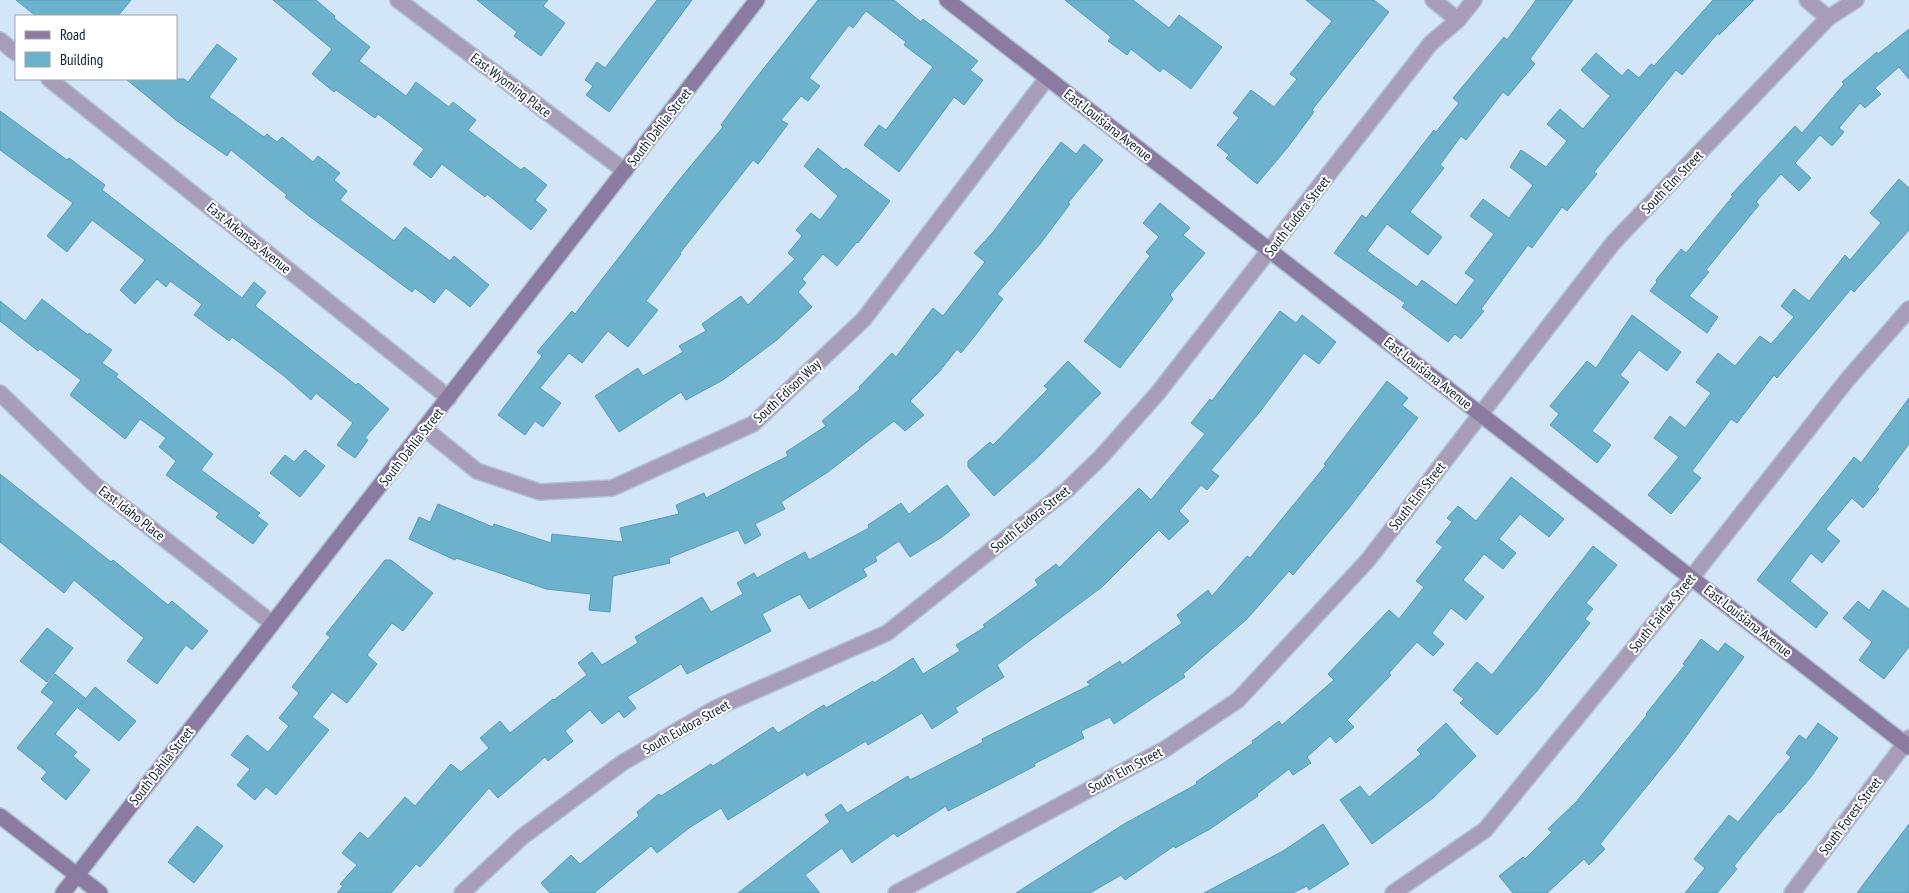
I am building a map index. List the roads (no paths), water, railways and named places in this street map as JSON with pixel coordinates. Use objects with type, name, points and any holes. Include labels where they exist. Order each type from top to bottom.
[{"type":"street","name":"East Wyoming Place","points":[[398,0],[625,171]]},
{"type":"street","name":"South Dahlia Street","points":[[63,893],[757,0]]},
{"type":"street","name":"East Louisiana Avenue","points":[[947,0],[1908,743]]},
{"type":"street","points":[[1433,0],[1458,20]]},
{"type":"street","name":"South Eudora Street","points":[[462,893],[522,837],[622,763],[716,708],[887,633],[1074,483],[1128,429],[1431,43],[1458,20],[1474,0]]},
{"type":"street","points":[[1808,0],[1828,18]]},
{"type":"street","name":"South Elm Street","points":[[896,893],[1165,749],[1238,700],[1368,560],[1480,413],[1613,244],[1828,18],[1856,0]]},
{"type":"street","points":[[0,40],[15,52]]},
{"type":"street","name":"South Edison Way","points":[[425,429],[477,471],[540,492],[612,488],[753,424],[864,319],[1047,78]]},
{"type":"street","name":"East Arkansas Avenue","points":[[50,80],[449,398]]},
{"type":"street","name":"South Fairfax Street","points":[[1393,893],[1485,830],[1692,577],[1847,380],[1909,309]]},
{"type":"street","name":"East Idaho Place","points":[[0,393],[94,484],[272,623]]},
{"type":"street","name":"South Forest Street","points":[[1792,893],[1908,743]]},
{"type":"street","points":[[0,816],[100,893]]}]
